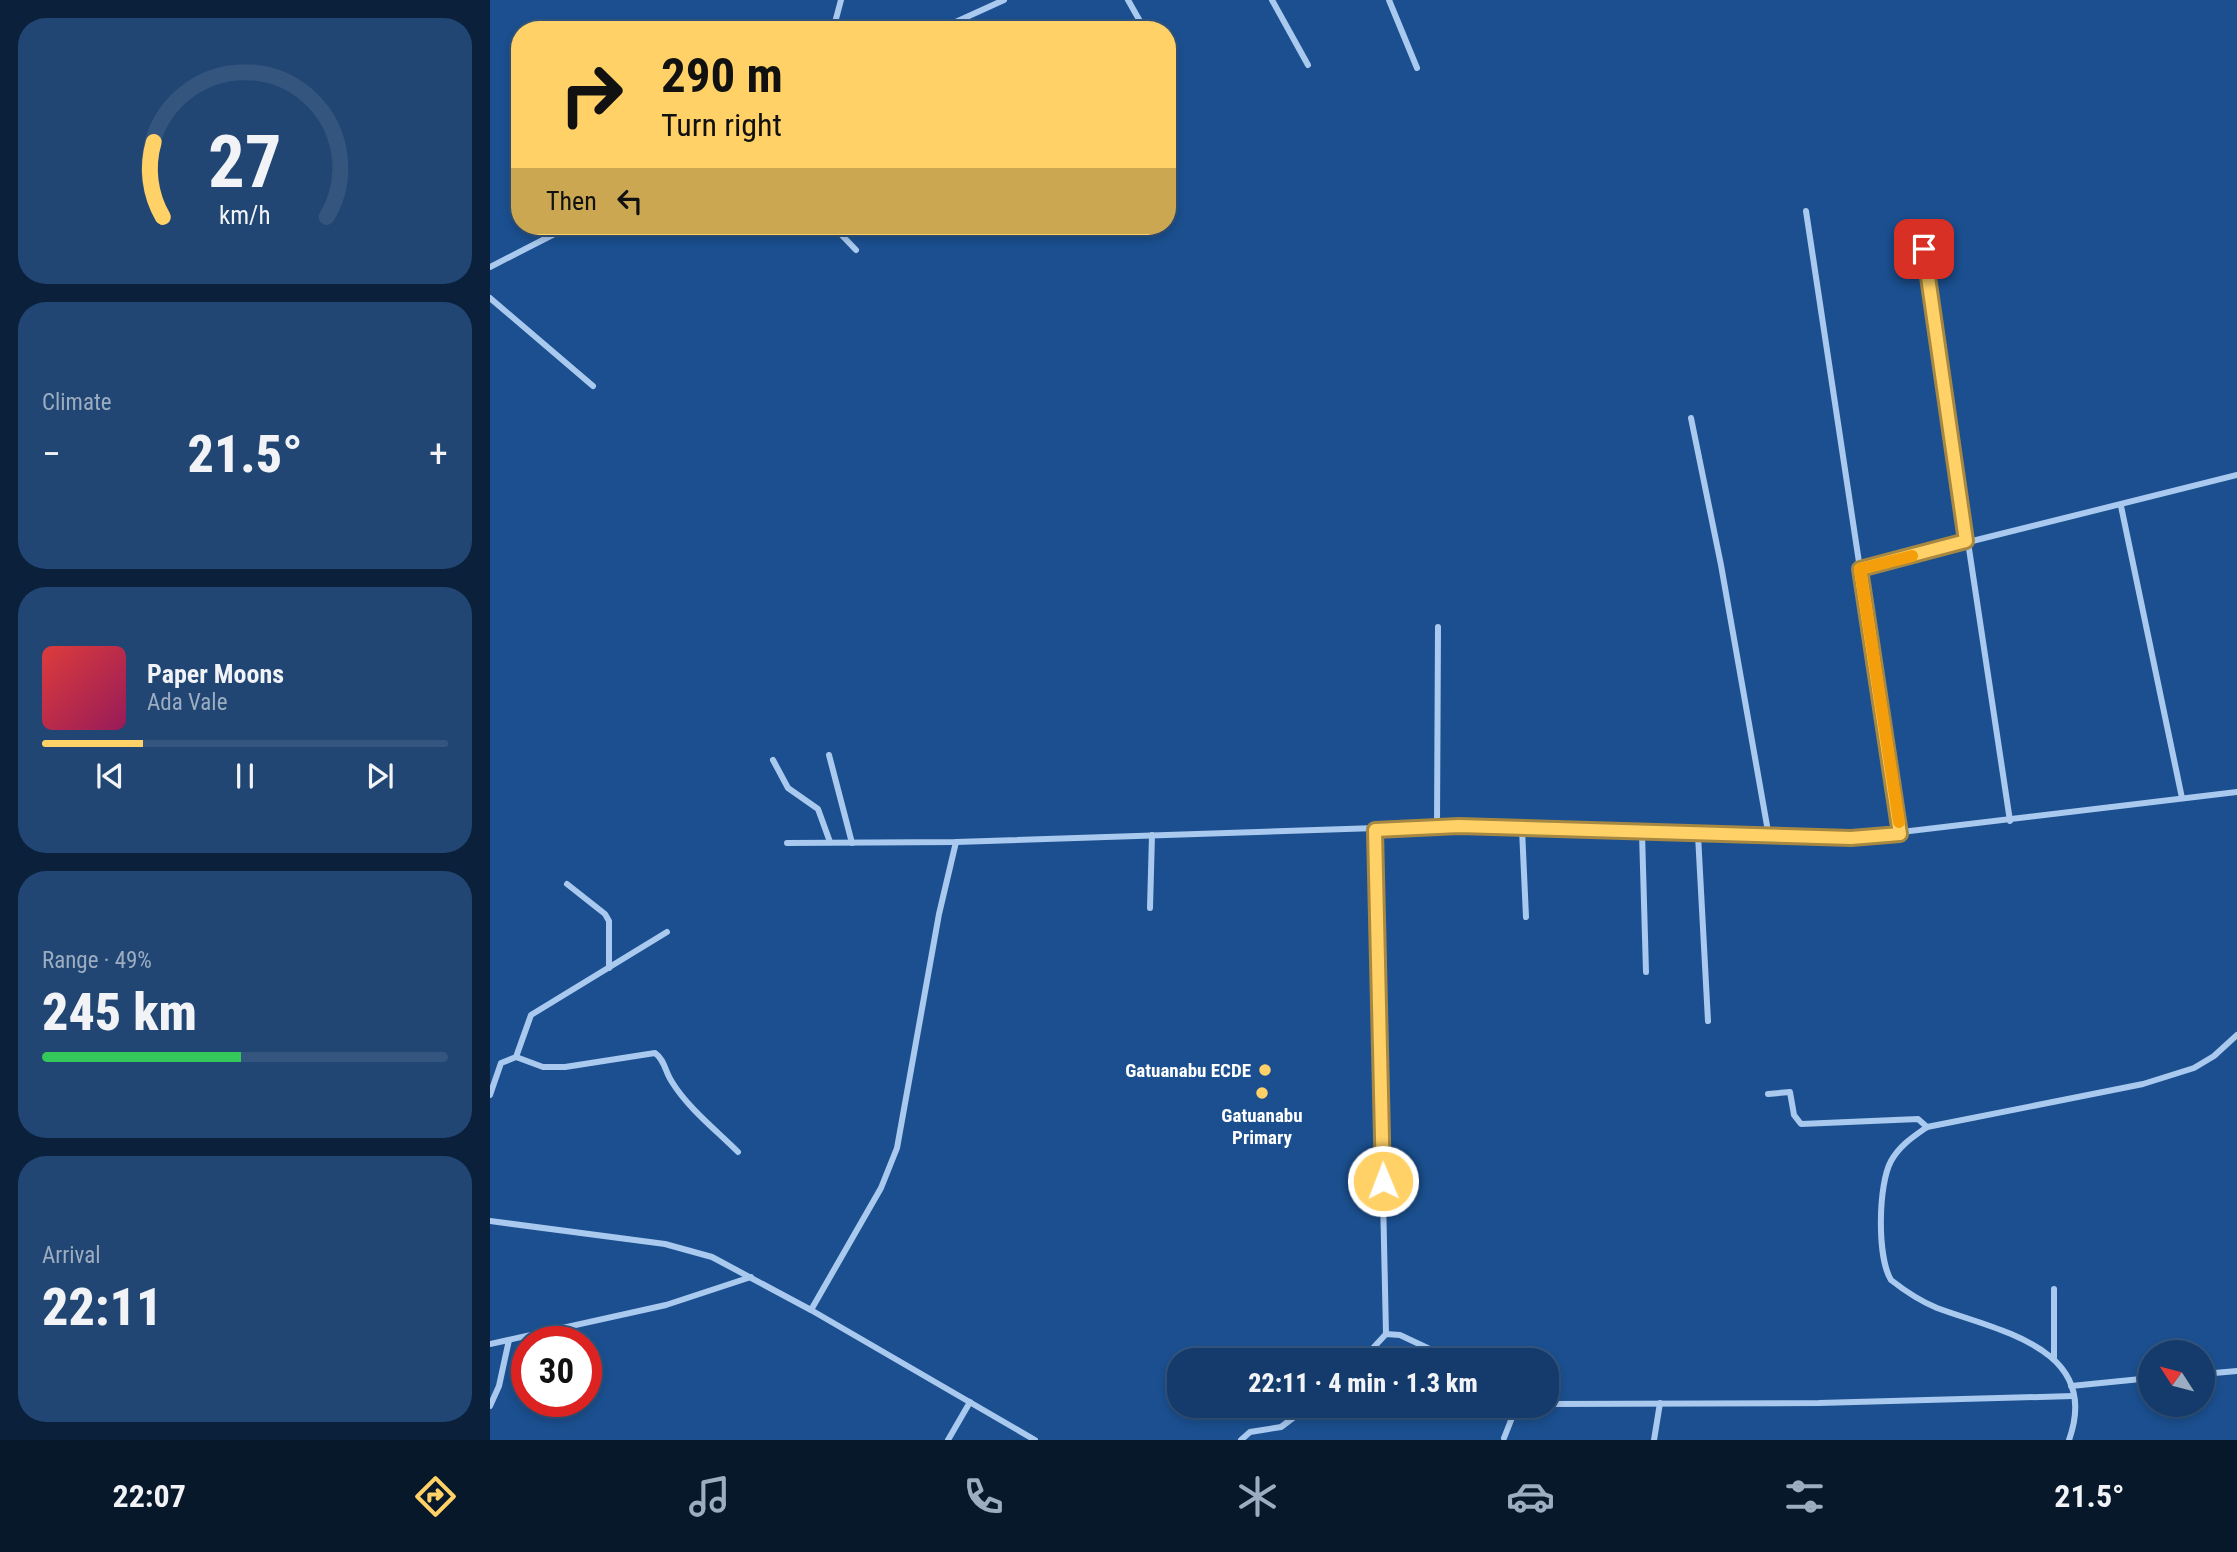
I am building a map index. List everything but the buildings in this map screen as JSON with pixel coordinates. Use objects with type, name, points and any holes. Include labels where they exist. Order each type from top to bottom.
[{"type":"street","points":[[835,21],[841,0]]},
{"type":"street","points":[[955,21],[992,2],[1004,0]]},
{"type":"street","points":[[1128,0],[1140,21]]},
{"type":"street","points":[[1272,0],[1308,65]]},
{"type":"street","points":[[1389,0],[1417,68]]},
{"type":"street","points":[[1806,211],[1900,834]]},
{"type":"street","points":[[1920,223],[2010,821]]},
{"type":"street","points":[[490,267],[552,235]]},
{"type":"street","points":[[842,235],[856,250]]},
{"type":"street","points":[[490,298],[593,386]]},
{"type":"street","points":[[1691,418],[1721,565],[1769,836]]},
{"type":"street","points":[[1860,569],[2237,475]]},
{"type":"street","points":[[2121,506],[2182,798]]},
{"type":"street","points":[[1437,826],[1438,627]]},
{"type":"street","points":[[829,755],[852,842]]},
{"type":"street","points":[[773,760],[788,788],[818,809],[830,842]]},
{"type":"street","points":[[787,843],[956,842],[1437,826],[1851,838],[2237,792]]},
{"type":"street","points":[[1522,829],[1527,917]]},
{"type":"street","points":[[1373,1348],[1386,1334],[1375,830]]},
{"type":"street","points":[[1642,833],[1646,972]]},
{"type":"street","points":[[1150,908],[1152,835]]},
{"type":"street","points":[[1698,835],[1708,1021]]},
{"type":"street","points":[[811,1310],[881,1188],[897,1148],[939,914],[956,842]]},
{"type":"street","points":[[566,884],[605,914],[609,921],[609,968]]},
{"type":"street","points":[[516,1057],[531,1015],[667,932]]},
{"type":"street","points":[[2069,1440],[2075,1415],[2073,1396],[2066,1371],[2054,1359],[2012,1334],[1917,1298],[1891,1280],[1885,1270],[1882,1188],[1886,1172],[1899,1149],[1927,1127],[2143,1084],[2194,1068],[2214,1056],[2237,1035]]},
{"type":"street","points":[[490,1095],[500,1063],[516,1057],[544,1068],[655,1053],[660,1057],[671,1082],[685,1099],[738,1152]]},
{"type":"street","points":[[1768,1094],[1790,1092],[1794,1115],[1801,1124],[1917,1119],[1927,1127]]},
{"type":"street","points":[[490,1221],[665,1244],[712,1257],[811,1310],[1035,1440]]},
{"type":"street","points":[[490,1344],[666,1305],[751,1277]]},
{"type":"street","points":[[2054,1289],[2054,1359]]},
{"type":"street","points":[[1386,1334],[1400,1335],[1428,1348]]},
{"type":"street","points":[[490,1406],[499,1386],[509,1340]]},
{"type":"street","points":[[2216,1373],[2237,1371]]},
{"type":"street","points":[[2071,1386],[2138,1379]]},
{"type":"street","points":[[1559,1404],[2073,1396]]},
{"type":"street","points":[[948,1440],[970,1402]]},
{"type":"street","points":[[1654,1440],[1660,1403]]},
{"type":"street","points":[[1241,1440],[1250,1432],[1281,1427],[1293,1418]]},
{"type":"street","points":[[1504,1438],[1512,1418]]},
{"type":"slow traffic","points":[[1899,822],[1860,569],[1912,556]]},
{"type":"place","name":"Gatuanabu ECDE","points":[[1265,1070]]},
{"type":"place","name":"Gatuanabu Primary","points":[[1262,1093]]},
{"type":"route","points":[[1383,1181],[1382,1063],[1374,906],[1375,830],[1459,826],[1851,838],[1900,834],[1860,569],[1966,541],[1924,249]]}]
